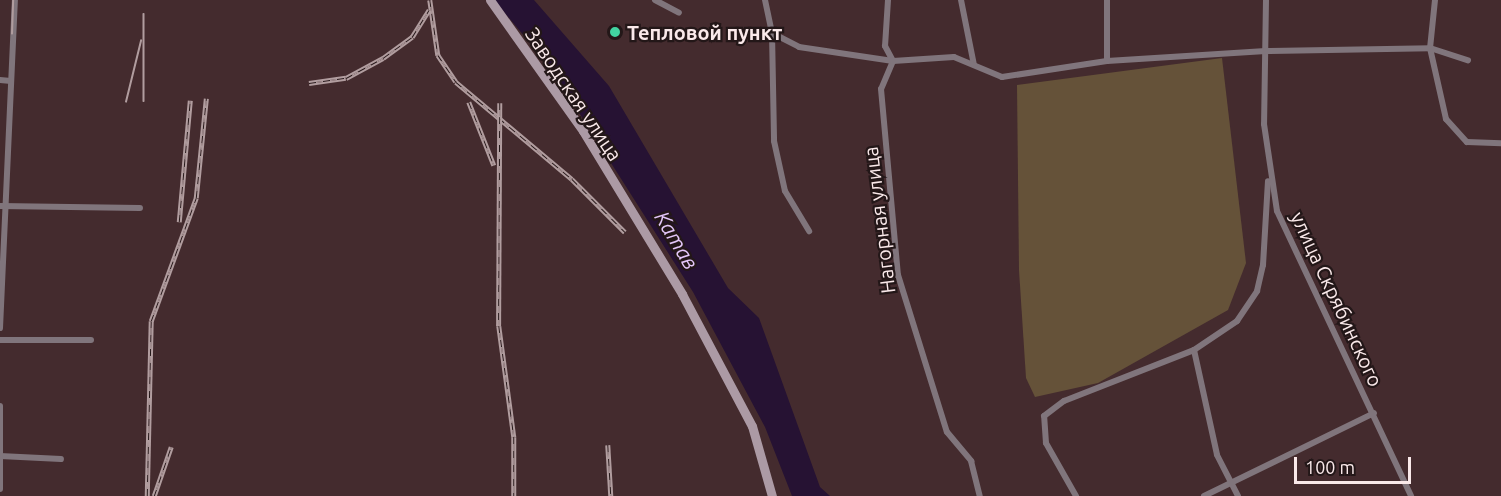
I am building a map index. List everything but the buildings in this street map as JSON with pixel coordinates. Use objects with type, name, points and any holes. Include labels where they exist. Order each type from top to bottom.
[{"type":"street","points":[[0,328],[3,206],[15,0]]},
{"type":"street","points":[[655,0],[679,13]]},
{"type":"street","points":[[765,0],[772,33],[774,141],[785,191],[809,231]]},
{"type":"street","points":[[888,0],[885,46],[893,61]]},
{"type":"street","points":[[961,0],[975,66]]},
{"type":"street","points":[[1107,0],[1107,61]]},
{"type":"street","name":"улица Скрябинского","points":[[1266,0],[1268,173],[1296,257],[1374,413],[1411,496]]},
{"type":"street","points":[[1435,0],[1430,48],[1436,94],[1456,135],[1467,142],[1501,143]]},
{"type":"street","name":"Заводская улица","points":[[490,1],[582,131],[682,294],[752,426],[772,496]]},
{"type":"street","points":[[772,33],[799,47],[893,61],[934,55],[975,66],[1002,77],[1107,61],[1266,51],[1430,48],[1468,60]]},
{"type":"street","name":"Нагорная улица","points":[[893,61],[881,89],[898,275],[947,432],[971,461],[980,496]]},
{"type":"street","points":[[0,80],[11,81]]},
{"type":"street","points":[[1076,496],[1046,443],[1044,416],[1064,401],[1194,350],[1237,321],[1257,291],[1263,265],[1268,173]]},
{"type":"street","points":[[3,206],[140,208]]},
{"type":"street","points":[[0,340],[92,340]]},
{"type":"street","points":[[1194,350],[1202,400],[1229,482],[1238,496]]},
{"type":"street","points":[[0,406],[0,489]]},
{"type":"street","points":[[1204,496],[1374,413]]},
{"type":"street","points":[[0,456],[61,459]]},
{"type":"shaded area","points":[[1222,58],[1246,263],[1228,310],[1098,383],[1035,397],[1026,378],[1019,270],[1017,85]]},
{"type":"water","name":"Катав","points":[[494,0],[534,0],[609,86],[728,288],[759,318],[820,487],[830,496],[792,496],[765,427],[693,292],[550,67]]},
{"type":"tram line","points":[[12,34],[13,0]]},
{"type":"tram line","points":[[144,14],[144,101]]},
{"type":"tram line","points":[[126,102],[141,41]]},
{"type":"railway","points":[[430,0],[438,55],[456,82],[572,179],[625,232]]},
{"type":"railway","points":[[309,83],[346,78],[383,58],[412,37],[429,10]]},
{"type":"railway","points":[[147,496],[151,321],[196,198],[206,99]]},
{"type":"railway","points":[[179,222],[190,100]]},
{"type":"railway","points":[[469,102],[494,165]]},
{"type":"railway","points":[[500,103],[499,326],[514,437],[514,496]]},
{"type":"railway","points":[[608,445],[611,496]]},
{"type":"railway","points":[[154,496],[171,447]]},
{"type":"place","name":"Тепловой пункт","points":[[615,32]]}]
